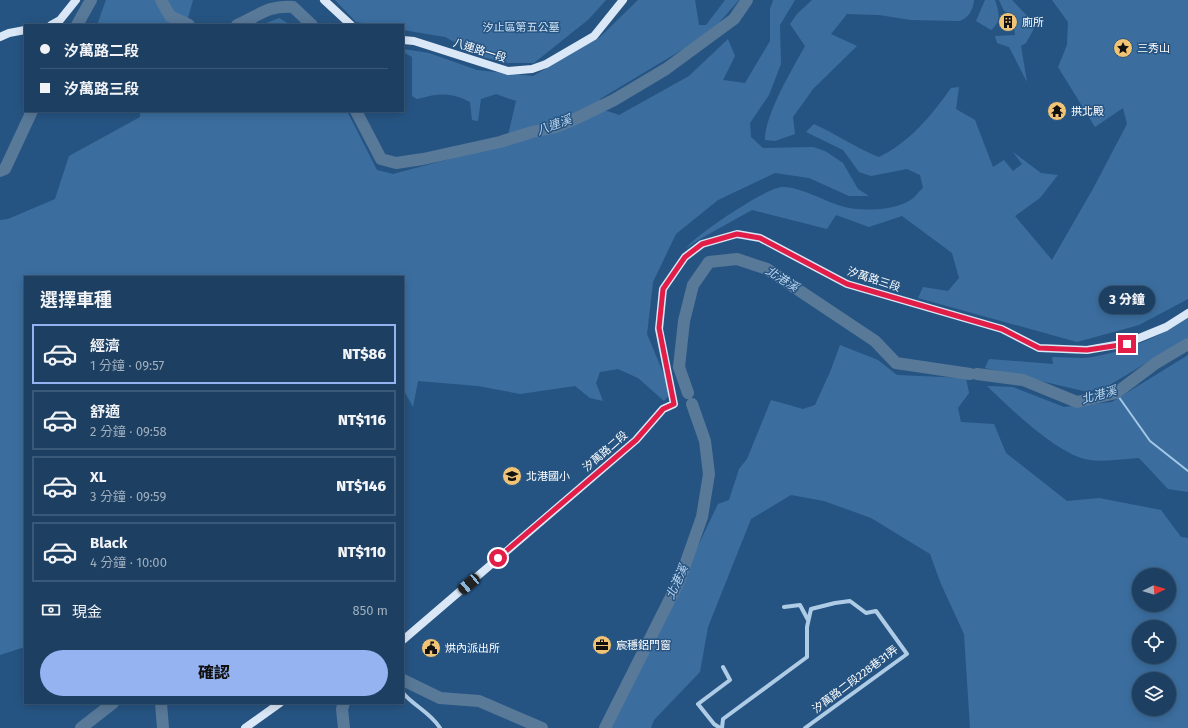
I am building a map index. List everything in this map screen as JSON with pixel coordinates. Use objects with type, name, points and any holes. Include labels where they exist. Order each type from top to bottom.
[{"type":"street","points":[[53,24],[60,20],[76,0]]},
{"type":"street","points":[[324,0],[350,24]]},
{"type":"street","name":"八連路一段","points":[[404,40],[414,41],[508,71],[532,69],[546,64],[594,36],[623,0]]},
{"type":"street","points":[[0,37],[9,33],[24,30]]},
{"type":"street","name":"汐萬路三段","points":[[674,404],[659,328],[663,289],[685,257],[702,244],[737,234],[760,238],[847,284],[1002,329],[1039,348],[1087,350],[1127,344],[1166,327],[1188,313]]},
{"type":"street","name":"汐萬路二段","points":[[404,639],[636,440],[663,409],[674,404]]},
{"type":"street","name":"汐萬路二段228巷31弄","points":[[805,728],[907,654],[876,611],[866,613],[850,601],[811,609],[809,620]]},
{"type":"street","points":[[723,667],[730,680],[698,704],[714,724],[721,728],[723,719],[807,657],[806,650],[809,620],[800,605],[784,607]]},
{"type":"street","points":[[404,694],[410,701],[432,718],[440,728]]},
{"type":"street","points":[[245,728],[279,704]]},
{"type":"green space","points":[[106,0],[193,0],[186,24],[97,24]]},
{"type":"green space","name":"汐止區第五公墓","points":[[335,0],[606,0],[589,19],[534,63],[508,63],[482,57],[445,37],[404,30],[404,24],[369,24],[356,22]]},
{"type":"green space","points":[[638,0],[695,0],[699,25],[706,25],[725,0],[739,0],[710,33],[600,99],[604,110],[619,115],[689,76],[728,39],[735,56],[723,80],[745,83],[770,41],[770,9],[773,0],[795,0],[780,25],[781,64],[769,95],[750,123],[751,137],[763,148],[813,147],[825,151],[843,163],[858,189],[869,196],[849,196],[809,178],[775,173],[718,200],[676,234],[653,282],[647,334],[667,382],[669,395],[664,401],[638,378],[618,369],[600,372],[596,383],[603,401],[590,398],[575,386],[520,394],[478,386],[418,381],[413,407],[404,391],[404,276],[24,276],[24,647],[0,655],[0,220],[8,219],[55,199],[69,156],[140,117],[140,112],[348,112],[377,170],[393,174],[506,144],[516,101],[496,94],[481,99],[478,121],[472,120],[470,102],[457,96],[444,94],[417,99],[412,96],[412,57],[404,53],[404,49],[429,53],[477,70],[533,76],[600,37]]},
{"type":"green space","points":[[812,0],[974,0],[970,13],[960,21],[911,20],[879,15],[847,14],[831,34],[857,46],[813,89],[793,117],[795,134],[775,141],[765,140],[766,129],[774,105],[805,46],[790,24],[797,14]]},
{"type":"green space","points":[[985,0],[995,0],[999,16],[997,23],[991,30],[976,21]]},
{"type":"green space","points":[[999,0],[1012,0],[1036,25],[1026,43],[1021,46],[1027,82],[1009,47],[997,43],[995,36],[1015,35],[1012,14],[1004,11]]},
{"type":"green space","points":[[1052,0],[1188,0],[1188,299],[1139,325],[1077,342],[918,298],[923,287],[948,291],[959,278],[952,253],[902,216],[869,227],[836,215],[827,229],[752,210],[686,248],[703,233],[748,202],[763,194],[783,187],[797,189],[841,206],[868,210],[897,206],[912,199],[923,188],[920,175],[907,169],[871,176],[859,172],[843,150],[806,132],[814,124],[879,157],[901,144],[928,118],[951,88],[959,87],[956,109],[975,120],[993,167],[1004,160],[1013,171],[1022,164],[1013,152],[1041,173],[1058,175],[1040,198],[1015,216],[1052,260],[1094,187],[1127,124],[1123,108],[1095,127],[1058,67],[1067,45],[1068,22]]},
{"type":"green space","points":[[279,18],[289,24],[264,24]]},
{"type":"green space","points":[[1188,317],[1188,343],[1186,339],[1108,386],[1088,392],[985,368],[989,359],[1053,364],[1052,357],[1083,358],[1109,353],[1153,338]]},
{"type":"green space","points":[[840,345],[878,360],[897,375],[966,378],[969,393],[958,408],[961,422],[994,424],[1006,453],[1067,501],[1099,498],[1161,510],[1181,537],[1188,538],[1188,728],[970,728],[964,634],[941,584],[930,554],[871,518],[824,501],[791,495],[751,519],[708,627],[700,672],[654,720],[651,728],[611,728],[718,504],[729,500],[739,469],[747,459],[771,400],[803,409],[815,405]]},
{"type":"green space","points":[[1188,355],[1188,492],[1168,489],[1139,458],[1096,461],[1078,457],[1064,450],[1036,430],[987,386],[1013,387],[1064,407],[1112,402]]},
{"type":"waterway","name":"八連溪","points":[[78,24],[91,0]]},
{"type":"waterway","name":"八連溪","points":[[161,0],[170,16],[187,24]]},
{"type":"waterway","name":"八連溪","points":[[357,112],[381,159],[396,163],[423,159],[500,142],[532,132],[556,127],[614,100],[666,69],[734,19],[747,0]]},
{"type":"waterway","name":"八連溪","points":[[240,24],[270,9],[284,7],[293,7],[311,24]]},
{"type":"waterway","name":"八連溪","points":[[0,171],[5,169],[32,112]]},
{"type":"waterway","name":"北港溪","points":[[688,393],[679,367],[684,321],[693,285],[709,262],[737,259],[767,269],[875,341],[896,363],[970,374]]},
{"type":"waterway","name":"北港溪","points":[[977,374],[1023,380],[1077,402],[1116,393],[1156,363],[1188,344]]},
{"type":"waterway","points":[[1116,393],[1150,441],[1188,471]]},
{"type":"waterway","name":"北港溪","points":[[605,728],[680,579],[702,517],[709,474],[705,441],[692,404]]},
{"type":"waterway","name":"北港溪","points":[[404,680],[440,698],[479,701],[542,728]]},
{"type":"waterway","name":"北港溪","points":[[81,728],[112,704]]},
{"type":"waterway","name":"北港溪","points":[[161,704],[163,728]]},
{"type":"waterway","name":"北港溪","points":[[344,704],[342,709],[344,728]]},
{"type":"place","name":"廁所","points":[[1008,22]]},
{"type":"place","name":"三秀山","points":[[1123,48]]},
{"type":"place","name":"拱北殿","points":[[1057,111]]},
{"type":"place","name":"北港國小","points":[[512,476]]},
{"type":"place","name":"宸穩鋁門窗","points":[[602,645]]},
{"type":"place","name":"烘內派出所","points":[[431,648]]},
{"type":"route","points":[[498,558],[636,440],[663,409],[674,404],[659,328],[663,289],[685,257],[702,244],[737,234],[760,238],[847,284],[1002,329],[1039,348],[1070,351],[1127,344]]}]
